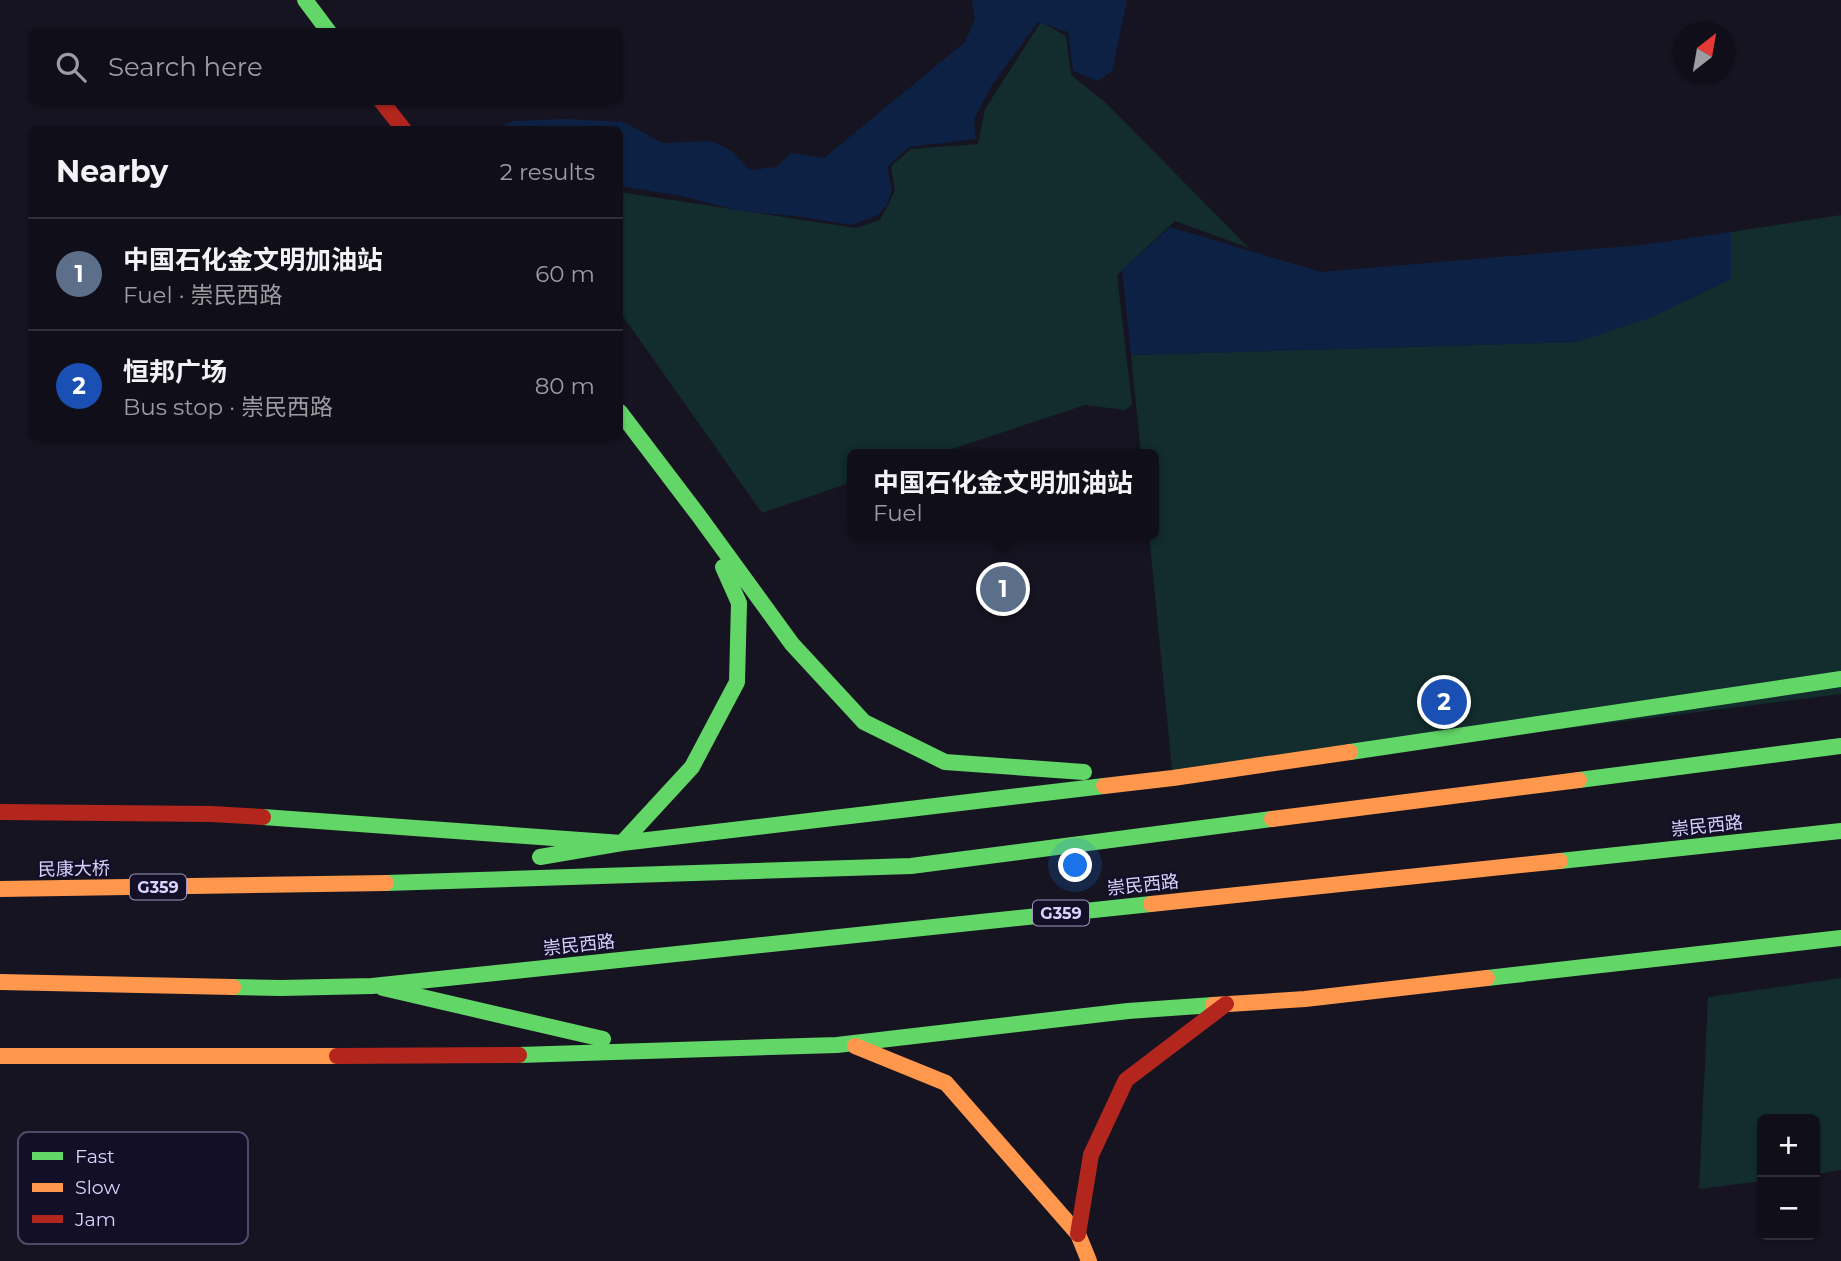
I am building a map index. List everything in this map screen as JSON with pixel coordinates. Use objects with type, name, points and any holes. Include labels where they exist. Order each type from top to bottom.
[{"type":"main road","points":[[305,0],[326,28]]},
{"type":"main road","points":[[385,105],[401,126]]},
{"type":"main road","points":[[623,416],[793,644],[864,722],[945,762],[1173,778]]},
{"type":"main road","points":[[622,843],[692,767],[737,682],[739,603],[699,516]]},
{"type":"main road","points":[[527,858],[580,852],[622,843],[1173,778],[1841,679]]},
{"type":"main road","name":"G359","points":[[316,885],[911,866],[1841,747]]},
{"type":"main road","points":[[0,812],[211,814],[622,843]]},
{"type":"main road","name":"崇民西路","points":[[0,982],[281,988],[372,986],[1841,831]]},
{"type":"main road","points":[[316,885],[474,865]]},
{"type":"main road","name":"民康大桥","points":[[0,889],[316,885]]},
{"type":"main road","points":[[0,1056],[55,1058],[503,1055],[851,1044],[1128,1011],[1305,999],[1841,938]]},
{"type":"main road","points":[[372,986],[653,1051]]},
{"type":"main road","points":[[1078,1234],[1091,1155],[1126,1080],[1226,1004]]},
{"type":"main road","points":[[851,1044],[946,1083],[1078,1234],[1089,1261]]},
{"type":"green space","points":[[1041,22],[1066,36],[1071,75],[1105,102],[1249,248],[1175,221],[1117,275],[1132,405],[1125,410],[1085,405],[952,449],[847,449],[847,484],[762,513],[623,316],[623,192],[856,228],[880,220],[895,191],[891,166],[911,149],[978,144],[985,109]]},
{"type":"green space","points":[[1841,215],[1841,694],[1173,778],[1149,540],[1159,540],[1159,449],[1140,449],[1131,355],[1577,342],[1730,279],[1731,232]]},
{"type":"green space","points":[[1841,978],[1841,1170],[1820,1173],[1820,1114],[1757,1114],[1757,1182],[1699,1189],[1708,997]]},
{"type":"water","points":[[972,0],[1127,0],[1112,71],[1098,81],[1073,71],[1068,32],[1038,22],[992,85],[974,119],[976,139],[909,147],[887,167],[892,189],[887,205],[878,215],[852,225],[740,211],[681,196],[623,186],[623,126],[502,126],[513,121],[566,119],[623,122],[663,143],[712,141],[730,150],[750,170],[776,167],[791,153],[824,158],[965,42],[975,19]]},
{"type":"water","points":[[1170,227],[1321,272],[1641,245],[1731,232],[1731,279],[1652,317],[1577,342],[1131,355],[1122,270]]},
{"type":"traffic: fast","points":[[305,0],[326,28]]},
{"type":"traffic: fast","points":[[623,416],[792,644],[864,722],[945,762],[1084,772]]},
{"type":"traffic: fast","points":[[622,843],[692,767],[737,682],[739,603],[723,567]]},
{"type":"traffic: fast","points":[[1350,752],[1841,679]]},
{"type":"traffic: fast","points":[[1579,780],[1841,746]]},
{"type":"traffic: fast","points":[[263,817],[622,843],[1104,786]]},
{"type":"traffic: fast","points":[[386,883],[911,866],[1272,819]]},
{"type":"traffic: fast","points":[[1560,861],[1841,831]]},
{"type":"traffic: fast","points":[[540,857],[622,843]]},
{"type":"traffic: fast","points":[[233,987],[372,986],[1151,904]]},
{"type":"traffic: fast","points":[[1487,978],[1841,938]]},
{"type":"traffic: fast","points":[[383,988],[603,1039]]},
{"type":"traffic: fast","points":[[519,1055],[837,1045],[1128,1011],[1213,1005]]},
{"type":"traffic: slow","points":[[1104,786],[1350,752]]},
{"type":"traffic: slow","points":[[1272,819],[1579,780]]},
{"type":"traffic: slow","points":[[1151,904],[1560,861]]},
{"type":"traffic: slow","points":[[0,889],[386,883]]},
{"type":"traffic: slow","points":[[1213,1005],[1305,999],[1487,978]]},
{"type":"traffic: slow","points":[[0,982],[233,987]]},
{"type":"traffic: slow","points":[[855,1046],[946,1083],[1078,1234],[1089,1261]]},
{"type":"traffic: slow","points":[[0,1056],[337,1056]]},
{"type":"traffic: jam","points":[[384,105],[401,126]]},
{"type":"traffic: jam","points":[[0,812],[263,817]]},
{"type":"traffic: jam","points":[[1078,1234],[1091,1155],[1126,1080],[1226,1004]]},
{"type":"traffic: jam","points":[[337,1056],[519,1055]]},
{"type":"place","name":"中国石化金文明加油站","points":[[1003,589]]},
{"type":"place","name":"恒邦广场","points":[[1444,702]]}]
